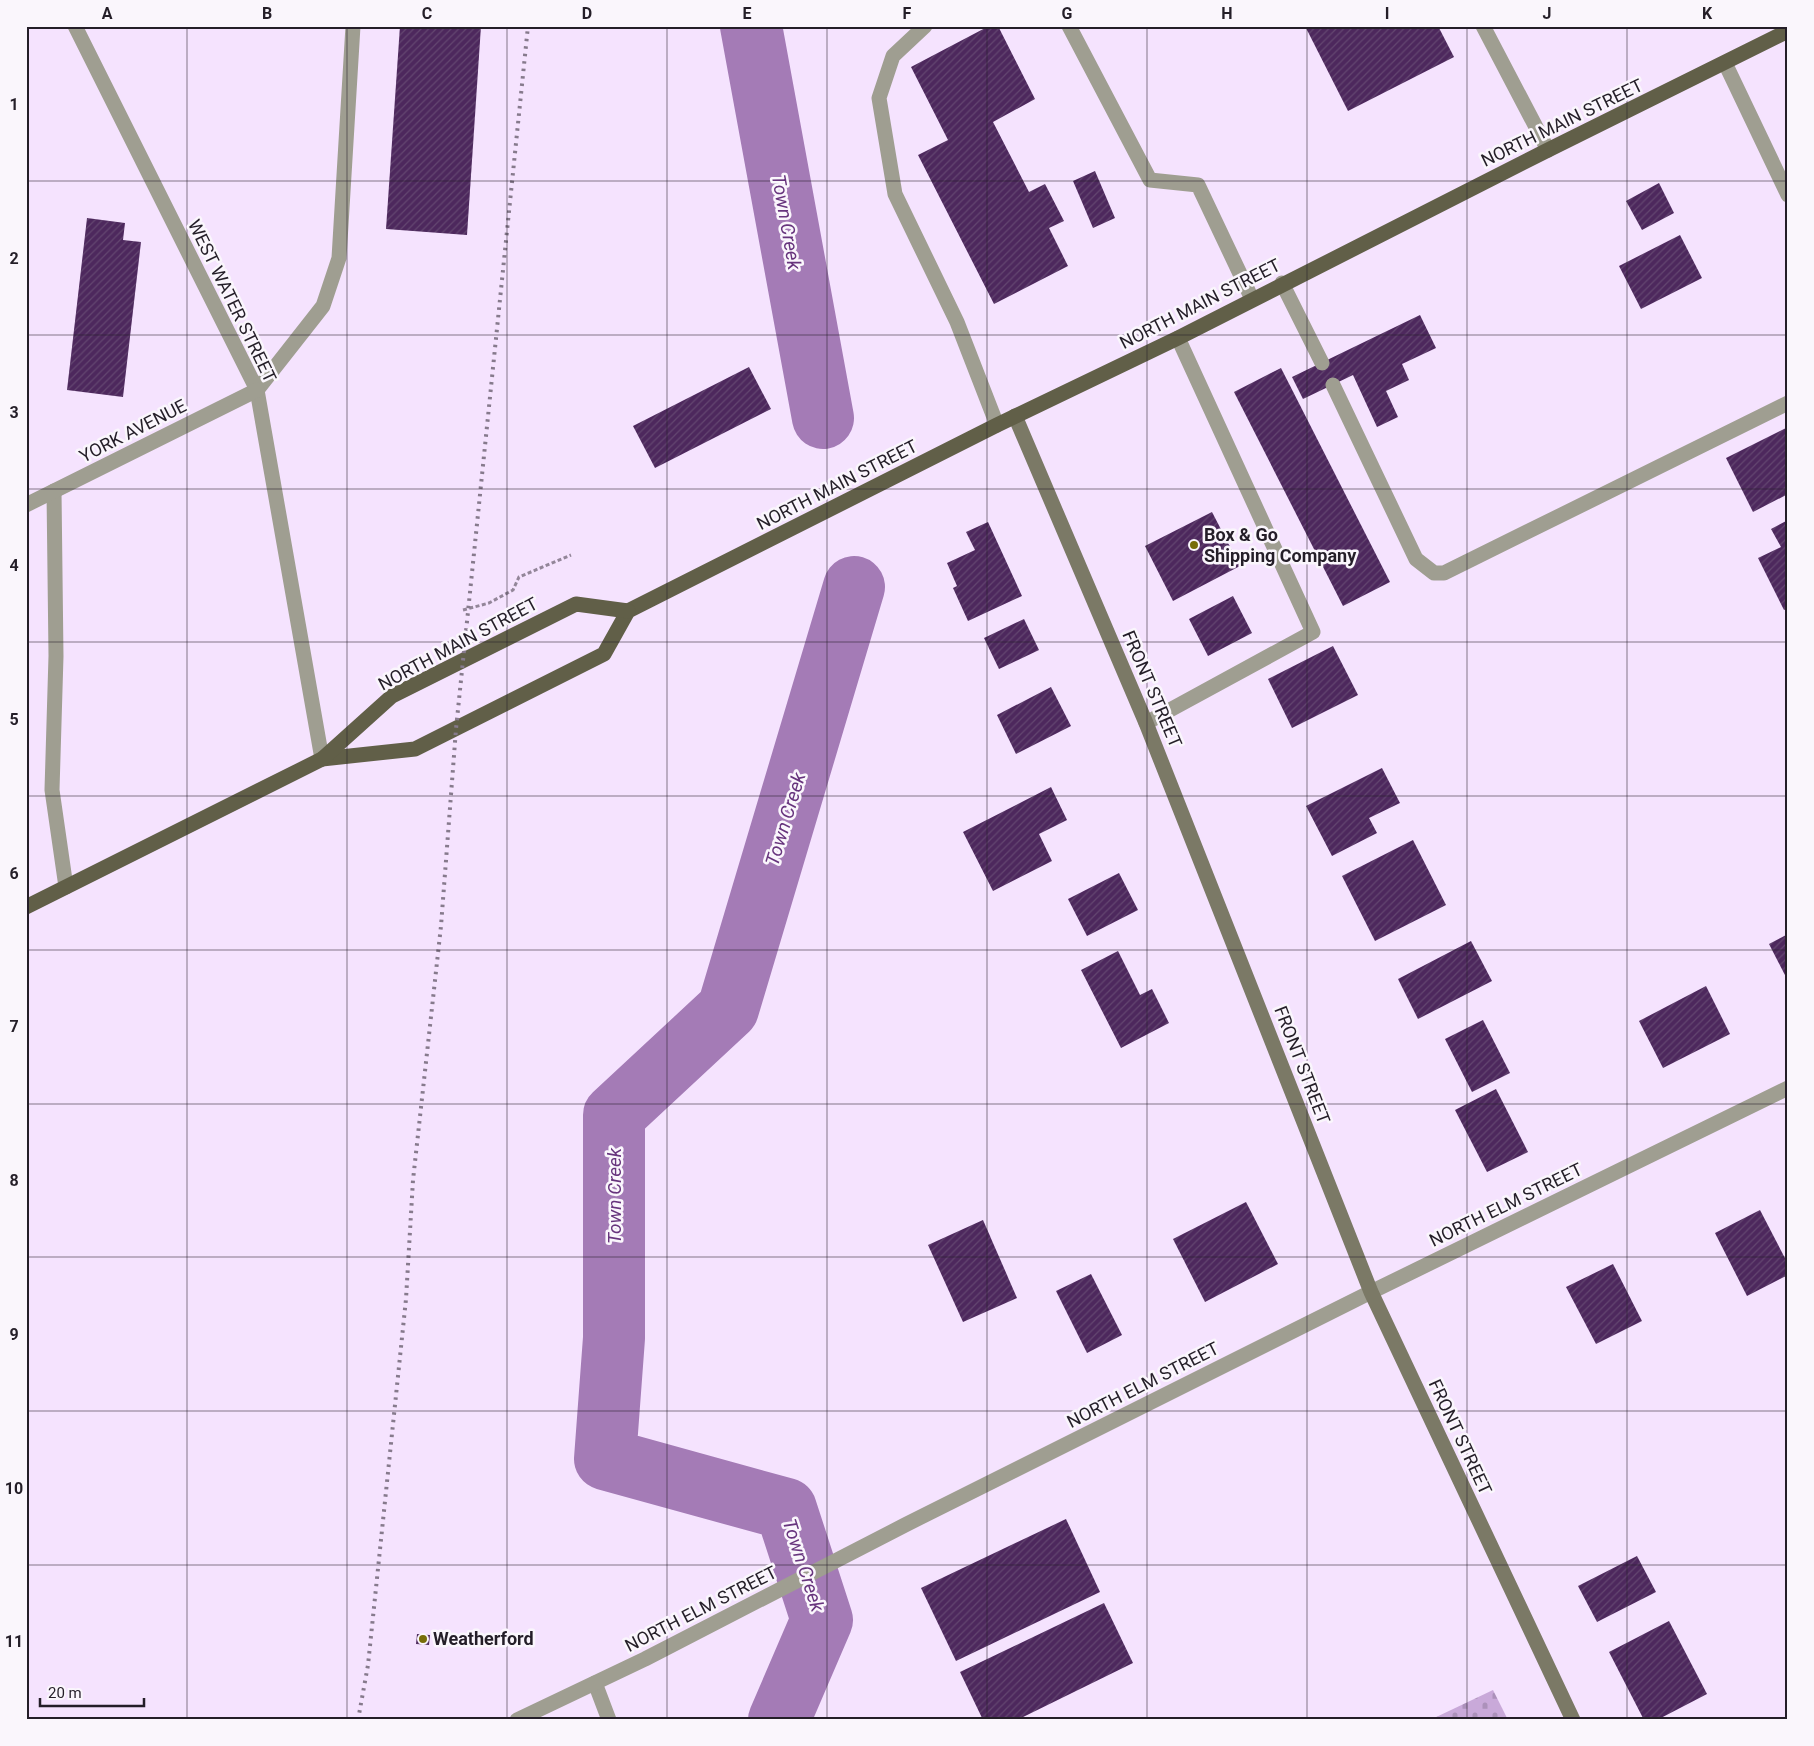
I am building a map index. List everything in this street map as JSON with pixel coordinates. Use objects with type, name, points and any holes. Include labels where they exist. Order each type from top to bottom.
[{"type":"main road","name":"NORTH MAIN STREET","points":[[322,759],[415,749],[456,729],[604,654],[628,611],[1015,416],[1178,338],[1282,283],[1788,31]]},
{"type":"main road","name":"NORTH MAIN STREET","points":[[26,906],[322,759],[392,696],[576,604],[628,611]]},
{"type":"street","name":"WEST WATER STREET","points":[[75,26],[257,390],[322,759]]},
{"type":"street","points":[[257,390],[324,306],[339,258],[353,26]]},
{"type":"street","points":[[925,26],[893,56],[879,98],[895,194],[957,322],[997,425]]},
{"type":"street","points":[[1069,26],[1150,180],[1198,184],[1252,299]]},
{"type":"street","points":[[1483,26],[1548,150]]},
{"type":"street","points":[[1725,63],[1788,195]]},
{"type":"street","points":[[1282,283],[1322,363]]},
{"type":"street","points":[[1146,723],[1313,632],[1178,338]]},
{"type":"street","points":[[1333,385],[1416,558],[1434,573],[1444,573],[1788,404]]},
{"type":"street","name":"YORK AVENUE","points":[[26,505],[257,390]]},
{"type":"street","name":"FRONT STREET","points":[[1015,416],[1146,723],[1371,1292],[1573,1720]]},
{"type":"street","points":[[54,491],[56,656],[52,790],[66,887]]},
{"type":"street","name":"NORTH ELM STREET","points":[[517,1720],[595,1683],[905,1525],[1371,1292],[1788,1088]]},
{"type":"street","points":[[595,1683],[609,1720]]},
{"type":"path","points":[[463,610],[489,603],[513,590],[519,577],[571,555]]},
{"type":"green space","points":[[1493,1690],[1508,1720],[1430,1720]]},
{"type":"building","points":[[400,26],[481,26],[467,235],[386,229]]},
{"type":"building","points":[[989,26],[998,26],[1035,99],[993,122],[1029,192],[1045,184],[1064,221],[1049,228],[1068,266],[994,304],[918,155],[948,140],[911,67]]},
{"type":"building","points":[[1305,26],[1438,26],[1454,57],[1348,111]]},
{"type":"building","points":[[1095,171],[1115,218],[1093,228],[1073,181]]},
{"type":"building","points":[[1659,183],[1674,213],[1642,230],[1626,201]]},
{"type":"building","points":[[87,218],[125,223],[123,240],[141,242],[123,397],[67,390]]},
{"type":"building","points":[[1680,235],[1702,278],[1641,309],[1619,266]]},
{"type":"building","points":[[1420,315],[1436,348],[1402,364],[1409,380],[1386,391],[1398,417],[1377,427],[1353,375],[1303,399],[1292,377]]},
{"type":"building","points":[[749,367],[771,409],[655,468],[633,426]]},
{"type":"building","points":[[1281,368],[1390,582],[1343,606],[1234,392]]},
{"type":"building","points":[[1788,427],[1788,494],[1753,512],[1726,458]]},
{"type":"building","points":[[1212,512],[1240,566],[1173,601],[1145,546]]},
{"type":"building","points":[[1788,520],[1788,608],[1784,610],[1758,558],[1781,547],[1771,529]]},
{"type":"building","points":[[988,522],[1022,596],[968,621],[953,588],[957,586],[947,563],[975,550],[966,532]]},
{"type":"building","points":[[1233,596],[1252,633],[1208,656],[1189,619]]},
{"type":"building","points":[[1024,619],[1039,650],[999,669],[984,638]]},
{"type":"building","points":[[1333,646],[1358,695],[1292,728],[1268,679]]},
{"type":"building","points":[[1051,687],[1071,726],[1016,754],[997,715]]},
{"type":"building","points":[[1382,768],[1400,803],[1369,818],[1377,833],[1332,856],[1306,806]]},
{"type":"building","points":[[1051,787],[1067,820],[1039,834],[1052,861],[993,891],[963,832]]},
{"type":"building","points":[[1413,840],[1446,905],[1375,941],[1342,876]]},
{"type":"building","points":[[1119,873],[1138,910],[1087,936],[1068,899]]},
{"type":"building","points":[[1788,934],[1788,981],[1769,944]]},
{"type":"building","points":[[1471,941],[1492,981],[1418,1019],[1398,979]]},
{"type":"building","points":[[1118,951],[1140,995],[1152,989],[1169,1023],[1121,1048],[1081,970]]},
{"type":"building","points":[[1706,986],[1730,1034],[1663,1068],[1639,1021]]},
{"type":"building","points":[[1483,1020],[1510,1073],[1472,1092],[1445,1039]]},
{"type":"building","points":[[1496,1089],[1528,1152],[1487,1172],[1455,1110]]},
{"type":"building","points":[[1246,1202],[1278,1264],[1205,1302],[1173,1239]]},
{"type":"building","points":[[1760,1210],[1788,1264],[1788,1275],[1747,1296],[1715,1233]]},
{"type":"building","points":[[983,1220],[1017,1298],[963,1322],[928,1245]]},
{"type":"building","points":[[1613,1264],[1642,1321],[1596,1344],[1566,1287]]},
{"type":"building","points":[[1091,1274],[1122,1335],[1087,1353],[1056,1291]]},
{"type":"building","points":[[1066,1519],[1100,1592],[956,1661],[921,1588]]},
{"type":"building","points":[[1637,1556],[1656,1592],[1597,1622],[1578,1586]]},
{"type":"building","points":[[1104,1603],[1133,1663],[1017,1720],[983,1720],[960,1672]]},
{"type":"building","points":[[1669,1621],[1707,1694],[1657,1720],[1644,1720],[1609,1652]]},
{"type":"building","name":"Weatherford","points":[[417,1634],[430,1635],[429,1645],[416,1644]]},
{"type":"waterway","name":"Town Creek","points":[[751,26],[823,418]]},
{"type":"waterway","name":"Town Creek","points":[[779,1720],[822,1620],[786,1509],[605,1459],[614,1338],[614,1115],[728,1009],[854,587]]},
{"type":"railway","points":[[358,1720],[368,1665],[406,1299],[413,1180],[441,926],[456,729],[528,26]]},
{"type":"place","name":"Box & Go Shipping Company","points":[[1194,545]]},
{"type":"place","name":"Weatherford","points":[[423,1639]]}]
